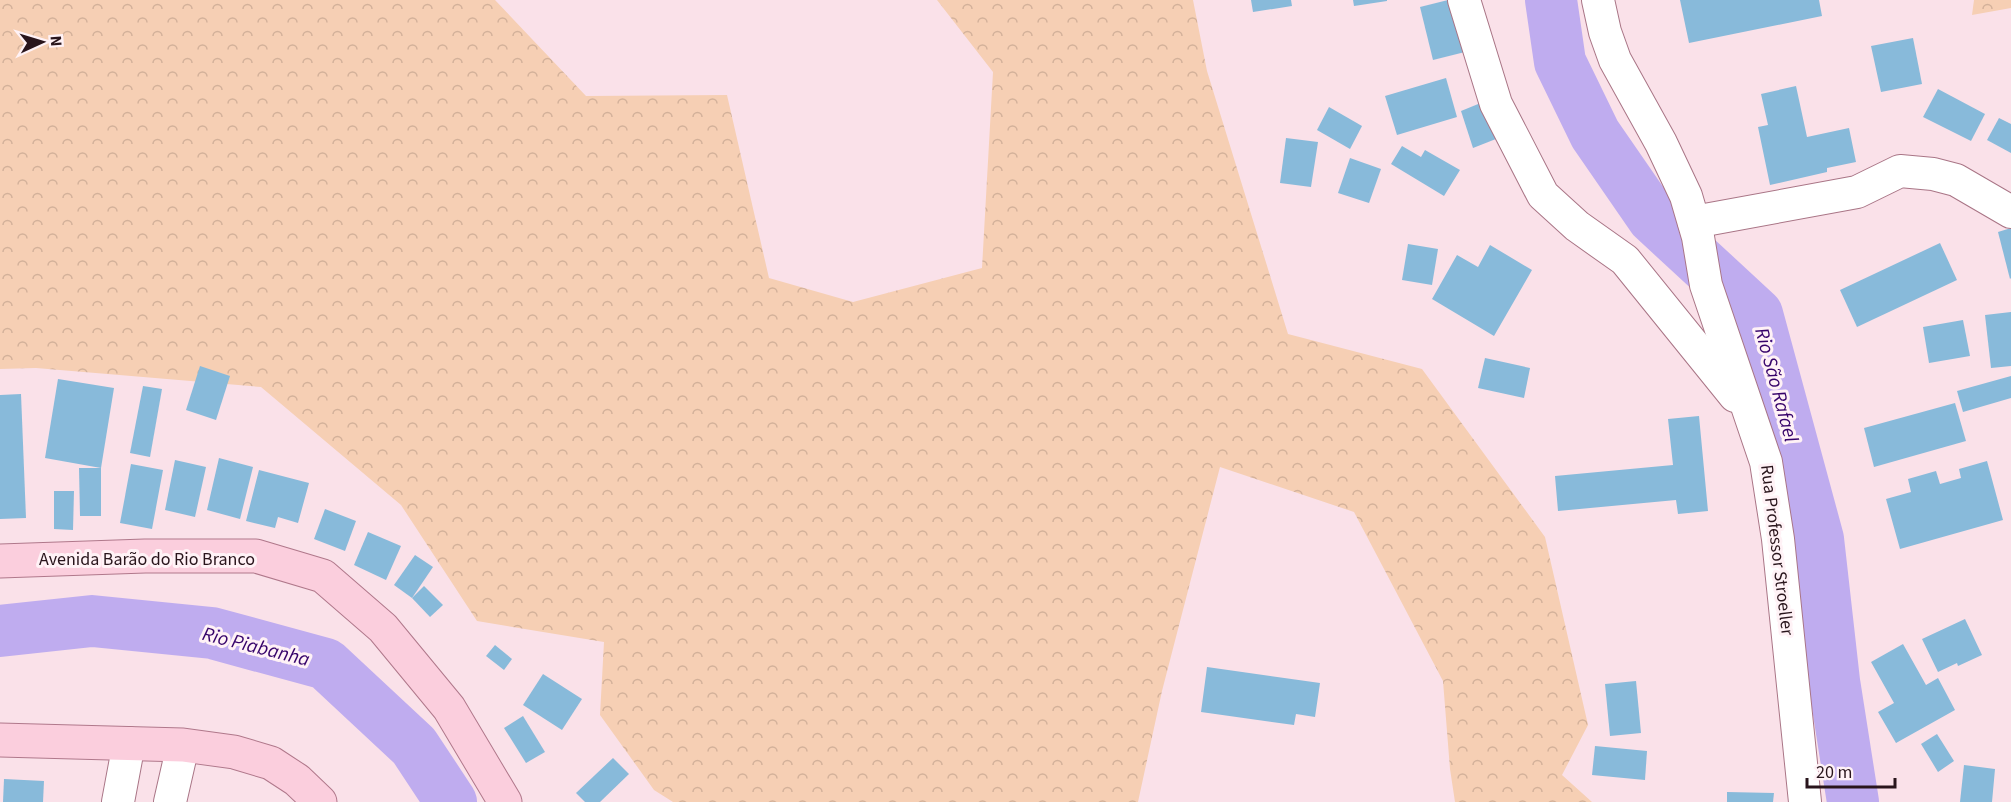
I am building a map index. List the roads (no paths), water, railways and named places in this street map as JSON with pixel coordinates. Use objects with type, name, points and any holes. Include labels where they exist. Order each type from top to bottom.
[{"type":"main road","name":"Avenida Barão do Rio Branco","points":[[0,561],[145,556],[256,556],[323,576],[383,628],[441,699],[506,802]]},
{"type":"main road","points":[[0,740],[129,743],[234,752],[271,763],[297,780],[320,802]]},
{"type":"street","points":[[1464,0],[1496,104],[1543,195],[1577,226],[1625,260],[1749,413]]},
{"type":"street","name":"Rua Professor Stroeller","points":[[1598,0],[1605,32],[1615,60],[1661,143],[1686,196],[1696,230],[1706,285],[1766,462],[1778,539],[1805,802]]},
{"type":"street","points":[[1696,230],[1857,192],[1900,171],[1933,174],[1956,180],[2011,212]]},
{"type":"street","points":[[118,802],[129,743]]},
{"type":"street","points":[[170,802],[183,746]]},
{"type":"waterway","name":"Rio São Rafael","points":[[1551,0],[1560,62],[1595,134],[1653,218],[1757,314],[1818,539],[1834,681],[1853,802]]},
{"type":"waterway","name":"Rio Piabanha","points":[[0,631],[92,621],[212,633],[326,664],[414,746],[451,802]]}]
